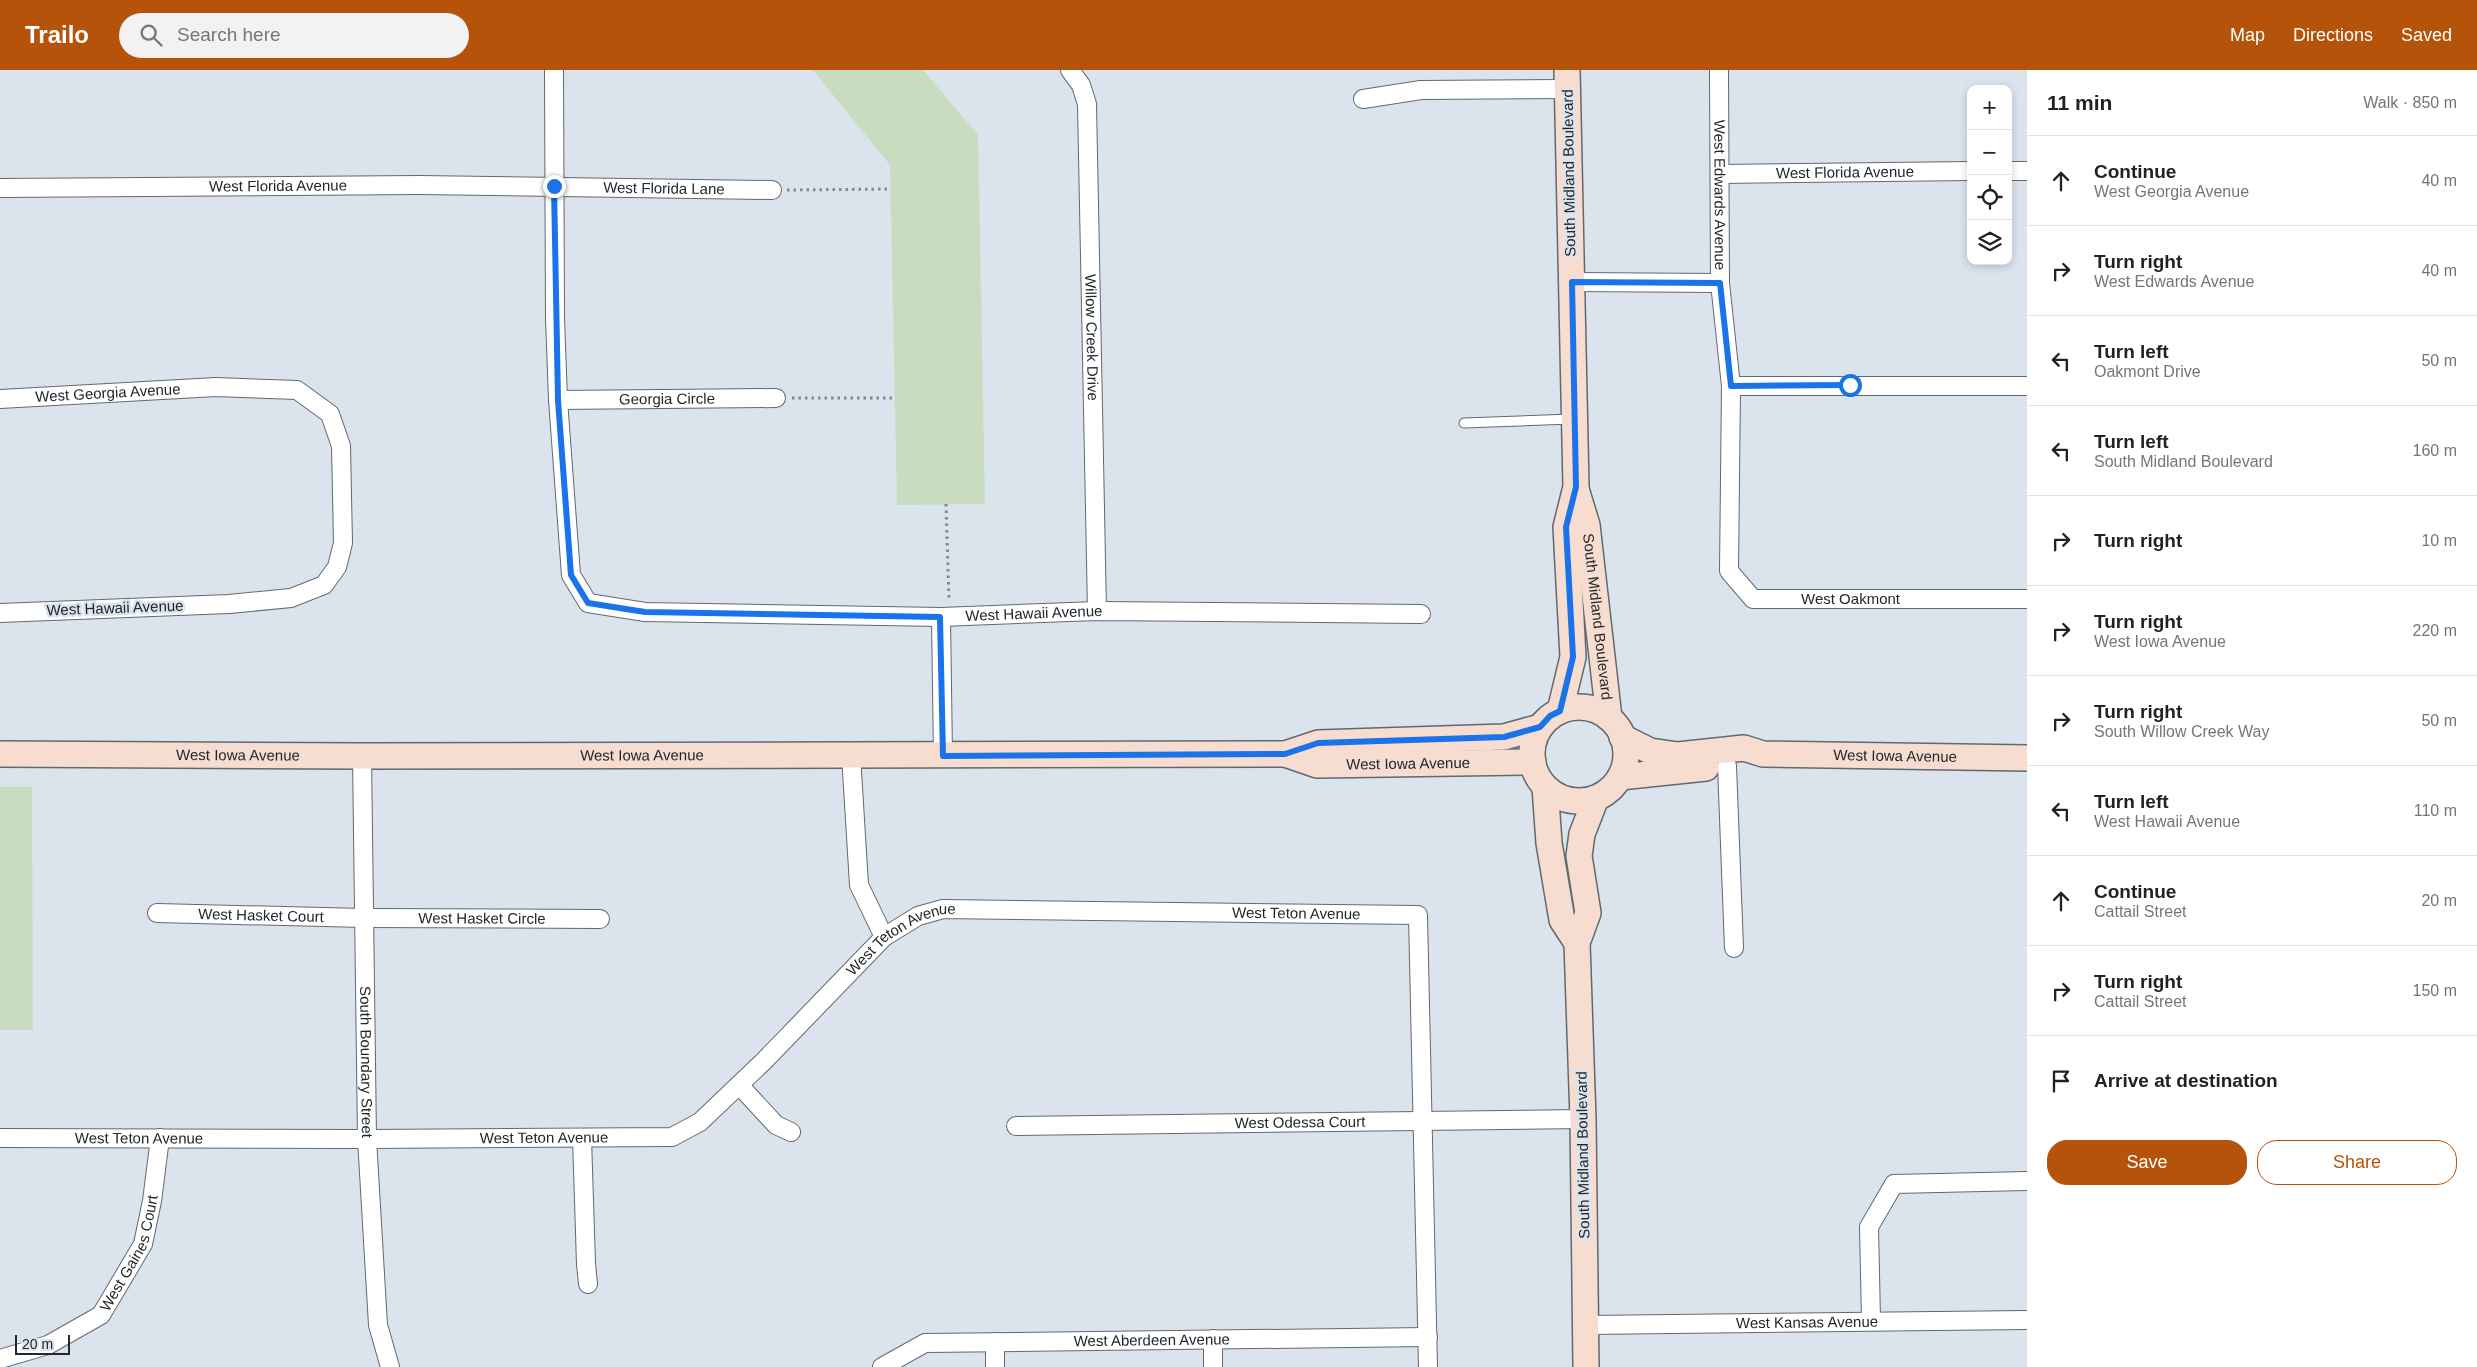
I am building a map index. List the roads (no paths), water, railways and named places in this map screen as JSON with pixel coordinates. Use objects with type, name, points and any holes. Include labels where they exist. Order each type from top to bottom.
[{"type":"street","name":"West Hawaii Avenue","points":[[554,70],[558,400],[571,575],[588,603],[645,612],[945,616],[1097,610],[1421,614]]},
{"type":"street","name":"Willow Creek Drive","points":[[1070,70],[1081,85],[1087,104],[1097,610]]},
{"type":"street","name":"West Edwards Avenue","points":[[1719,70],[1720,283],[1731,386],[1728,529]]},
{"type":"street","points":[[1363,99],[1421,90],[1567,80]]},
{"type":"street","name":"South Midland Boulevard","points":[[1560,711],[1573,657],[1566,527],[1576,487],[1567,80]]},
{"type":"street","name":"West Florida Avenue","points":[[1720,174],[1967,171]]},
{"type":"street","points":[[2012,171],[2027,171]]},
{"type":"street","name":"West Florida Avenue","points":[[0,188],[554,186]]},
{"type":"street","name":"West Florida Lane","points":[[554,186],[772,190]]},
{"type":"street","points":[[1572,282],[1720,283]]},
{"type":"street","points":[[1731,386],[2027,386]]},
{"type":"street","name":"West Georgia Avenue","points":[[0,399],[216,387],[297,390],[330,414],[341,446],[343,543],[337,567],[324,585],[291,598],[229,604]]},
{"type":"street","name":"Georgia Circle","points":[[558,400],[776,398]]},
{"type":"street","name":"South Midland Boulevard","points":[[1576,487],[1587,525],[1616,727]]},
{"type":"street","name":"West Oakmont","points":[[1728,529],[1728,571],[1753,599],[2027,599]]},
{"type":"street","name":"West Hawaii Avenue","points":[[0,612],[229,604]]},
{"type":"street","points":[[943,756],[945,616]]},
{"type":"street","points":[[1579,707],[1595,710],[1616,727],[1625,746],[1626,762],[1620,777],[1610,790],[1596,798],[1580,802],[1565,800],[1545,787],[1534,770],[1533,741],[1540,727],[1550,716],[1560,711],[1579,707]]},
{"type":"street","name":"West Iowa Avenue","points":[[0,754],[943,756],[1285,754],[1318,743],[1504,737],[1540,727]]},
{"type":"street","name":"West Iowa Avenue","points":[[1616,727],[1650,751],[1678,755],[1744,748],[1763,754],[2027,758]]},
{"type":"street","name":"West Iowa Avenue","points":[[1285,754],[1317,765],[1533,762]]},
{"type":"street","name":"West Iowa Avenue","points":[[1620,777],[1745,764],[1763,754]]},
{"type":"street","points":[[851,755],[858,886],[884,937]]},
{"type":"street","name":"South Boundary Street","points":[[362,756],[367,1139],[378,1325],[390,1367]]},
{"type":"street","points":[[1727,766],[1734,948]]},
{"type":"street","points":[[1545,787],[1548,843],[1562,920],[1577,943]]},
{"type":"street","name":"South Midland Boulevard","points":[[1586,1367],[1583,1119],[1577,943],[1588,913],[1579,856],[1582,834],[1596,798]]},
{"type":"street","name":"West Teton Avenue","points":[[0,1138],[367,1139],[672,1137],[700,1122],[739,1085],[884,937],[918,916],[943,909],[1418,914],[1428,1367]]},
{"type":"street","name":"West Hasket Court","points":[[157,913],[364,918]]},
{"type":"street","name":"West Hasket Circle","points":[[364,918],[600,919]]},
{"type":"street","points":[[739,1085],[776,1125],[791,1132]]},
{"type":"street","name":"West Odessa Court","points":[[1016,1126],[1583,1119]]},
{"type":"street","name":"West Gaines Court","points":[[0,1359],[48,1345],[101,1315],[143,1244],[152,1201],[160,1138]]},
{"type":"street","points":[[582,1138],[588,1284]]},
{"type":"street","points":[[1871,1320],[1869,1227],[1894,1184],[2027,1181]]},
{"type":"street","name":"West Kansas Avenue","points":[[1586,1325],[1871,1320],[2027,1320]]},
{"type":"street","name":"West Aberdeen Avenue","points":[[882,1367],[925,1343],[1428,1337]]},
{"type":"street","points":[[1213,1339],[1213,1367]]},
{"type":"street","points":[[995,1342],[995,1367]]},
{"type":"lane","points":[[1464,423],[1575,419]]}]
